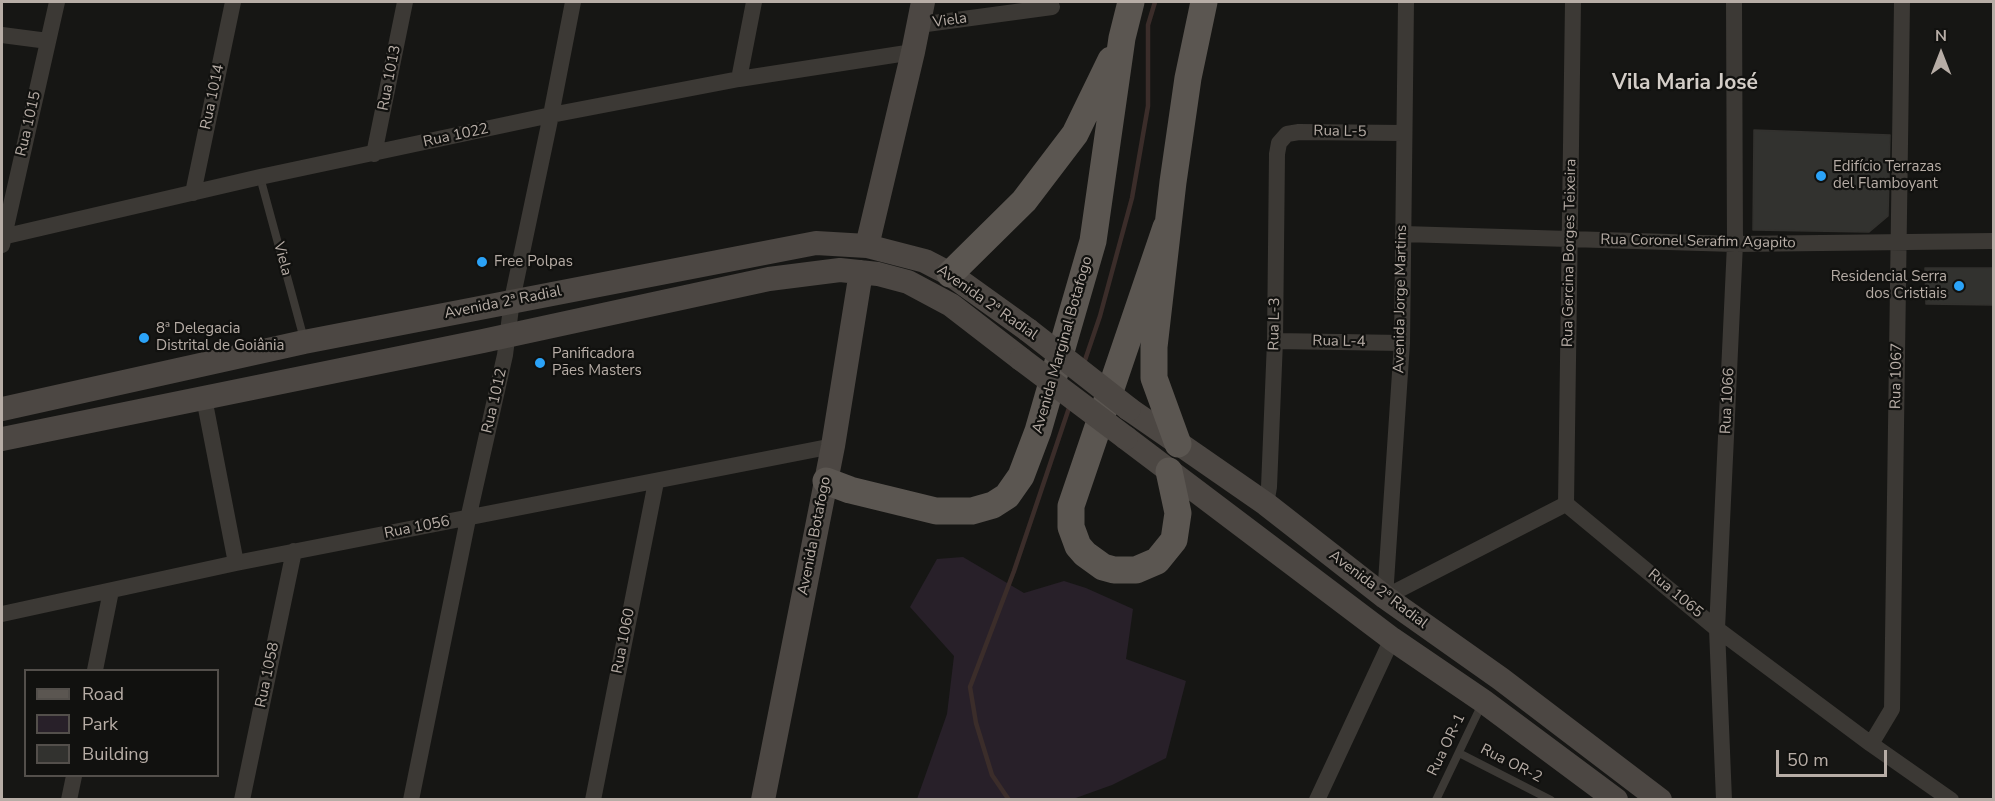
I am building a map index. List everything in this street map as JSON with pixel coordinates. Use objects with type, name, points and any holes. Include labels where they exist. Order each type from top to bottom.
[{"type":"main road","name":"Avenida Marginal Botafogo","points":[[826,481],[850,490],[936,511],[972,511],[993,505],[1007,496],[1021,476],[1038,432],[1093,241],[1122,38],[1131,2]]},
{"type":"main road","points":[[1178,444],[1154,378],[1154,347],[1162,286],[1166,228],[1188,78],[1204,2]]},
{"type":"main road","points":[[867,246],[914,52],[921,13]]},
{"type":"main road","points":[[951,274],[1024,201],[1075,134],[1122,38]]},
{"type":"main road","points":[[1166,228],[1071,506],[1071,527],[1078,546],[1085,554],[1103,567],[1114,570],[1136,570],[1157,561],[1174,540],[1178,513],[1169,471]]},
{"type":"main road","name":"Avenida 2ª Radial","points":[[2,409],[304,342],[512,300],[816,243],[867,246],[925,261],[951,274],[1028,330],[1129,409],[1266,504],[1385,597],[1501,679],[1660,800]]},
{"type":"main road","name":"Avenida 2ª Radial","points":[[2,439],[769,279],[840,270],[909,282],[951,305],[1392,639],[1483,701],[1616,800]]},
{"type":"main road","name":"Avenida Botafogo","points":[[763,800],[833,446],[861,272]]},
{"type":"main road","points":[[512,300],[556,325]]},
{"type":"main road","points":[[1310,575],[1327,573],[1371,605],[1385,597]]},
{"type":"street","name":"Rua 1015","points":[[2,240],[57,2]]},
{"type":"street","name":"Rua 1014","points":[[193,193],[233,2]]},
{"type":"street","name":"Rua 1013","points":[[374,154],[405,2]]},
{"type":"street","name":"Rua 1012","points":[[411,800],[468,519],[506,355],[512,300],[573,2]]},
{"type":"street","points":[[739,79],[754,2]]},
{"type":"street","name":"Avenida Jorge Martins","points":[[1385,597],[1402,343],[1406,2]]},
{"type":"street","name":"Rua Gercina Borges Teixeira","points":[[1566,504],[1573,2]]},
{"type":"street","name":"Rua 1066","points":[[1724,800],[1717,629],[1735,244],[1734,2]]},
{"type":"street","name":"Rua 1067","points":[[1871,744],[1892,709],[1902,2]]},
{"type":"street","name":"Viela","points":[[921,13],[1052,7]]},
{"type":"street","points":[[2,35],[48,41]]},
{"type":"street","name":"Rua 1022","points":[[2,240],[261,177],[551,115],[739,79],[914,52]]},
{"type":"street","name":"Rua L-5","points":[[1280,143],[1287,134],[1299,132],[1404,133]]},
{"type":"street","name":"Rua L-3","points":[[1266,504],[1269,487],[1275,341],[1277,154],[1280,143]]},
{"type":"street","name":"Rua Coronel Serafim Agapito","points":[[1403,234],[1735,244],[1994,241]]},
{"type":"street","name":"Rua L-4","points":[[1275,341],[1402,343]]},
{"type":"street","points":[[204,398],[236,563]]},
{"type":"street","name":"Rua 1056","points":[[2,614],[294,551],[656,482],[813,448],[833,446]]},
{"type":"street","name":"Rua 1060","points":[[592,800],[656,482]]},
{"type":"street","points":[[1385,597],[1566,504]]},
{"type":"street","name":"Rua 1065","points":[[1566,504],[1717,629],[1871,744],[1951,800]]},
{"type":"street","name":"Rua 1058","points":[[242,800],[294,551]]},
{"type":"street","points":[[95,669],[111,591]]},
{"type":"street","points":[[1317,800],[1392,639]]},
{"type":"street","points":[[69,800],[74,777]]},
{"type":"lane","name":"Viela","points":[[261,177],[304,342]]},
{"type":"lane","name":"Rua OR-1","points":[[1436,800],[1483,701]]},
{"type":"lane","name":"Rua OR-2","points":[[1459,753],[1551,800]]},
{"type":"green space","points":[[963,557],[1024,593],[1064,581],[1133,609],[1126,659],[1186,681],[1166,758],[1112,785],[1073,799],[917,799],[947,714],[954,656],[910,607],[937,559]]},
{"type":"building","name":"Edifício Terrazas del Flamboyant","points":[[1754,130],[1890,135],[1888,216],[1869,232],[1753,230]]},
{"type":"building","name":"Residencial Serra dos Cristiais","points":[[1925,268],[1994,268],[1994,305],[1926,304]]},
{"type":"waterway","points":[[1084,363],[1100,316],[1132,198],[1148,106],[1148,25],[1155,2]]},
{"type":"waterway","points":[[1009,800],[992,775],[976,723],[970,687],[1014,571],[1070,405]]},
{"type":"place","name":"Edifício Terrazas del Flamboyant","points":[[1821,176]]},
{"type":"place","name":"Free Polpas","points":[[482,262]]},
{"type":"place","name":"Residencial Serra dos Cristiais","points":[[1959,286]]},
{"type":"place","name":"8ª Delegacia Distrital de Goiânia","points":[[144,338]]},
{"type":"place","name":"Panificadora Pães Masters","points":[[540,363]]},
{"type":"district","name":"Vila Maria José","points":[[1685,84]]}]
